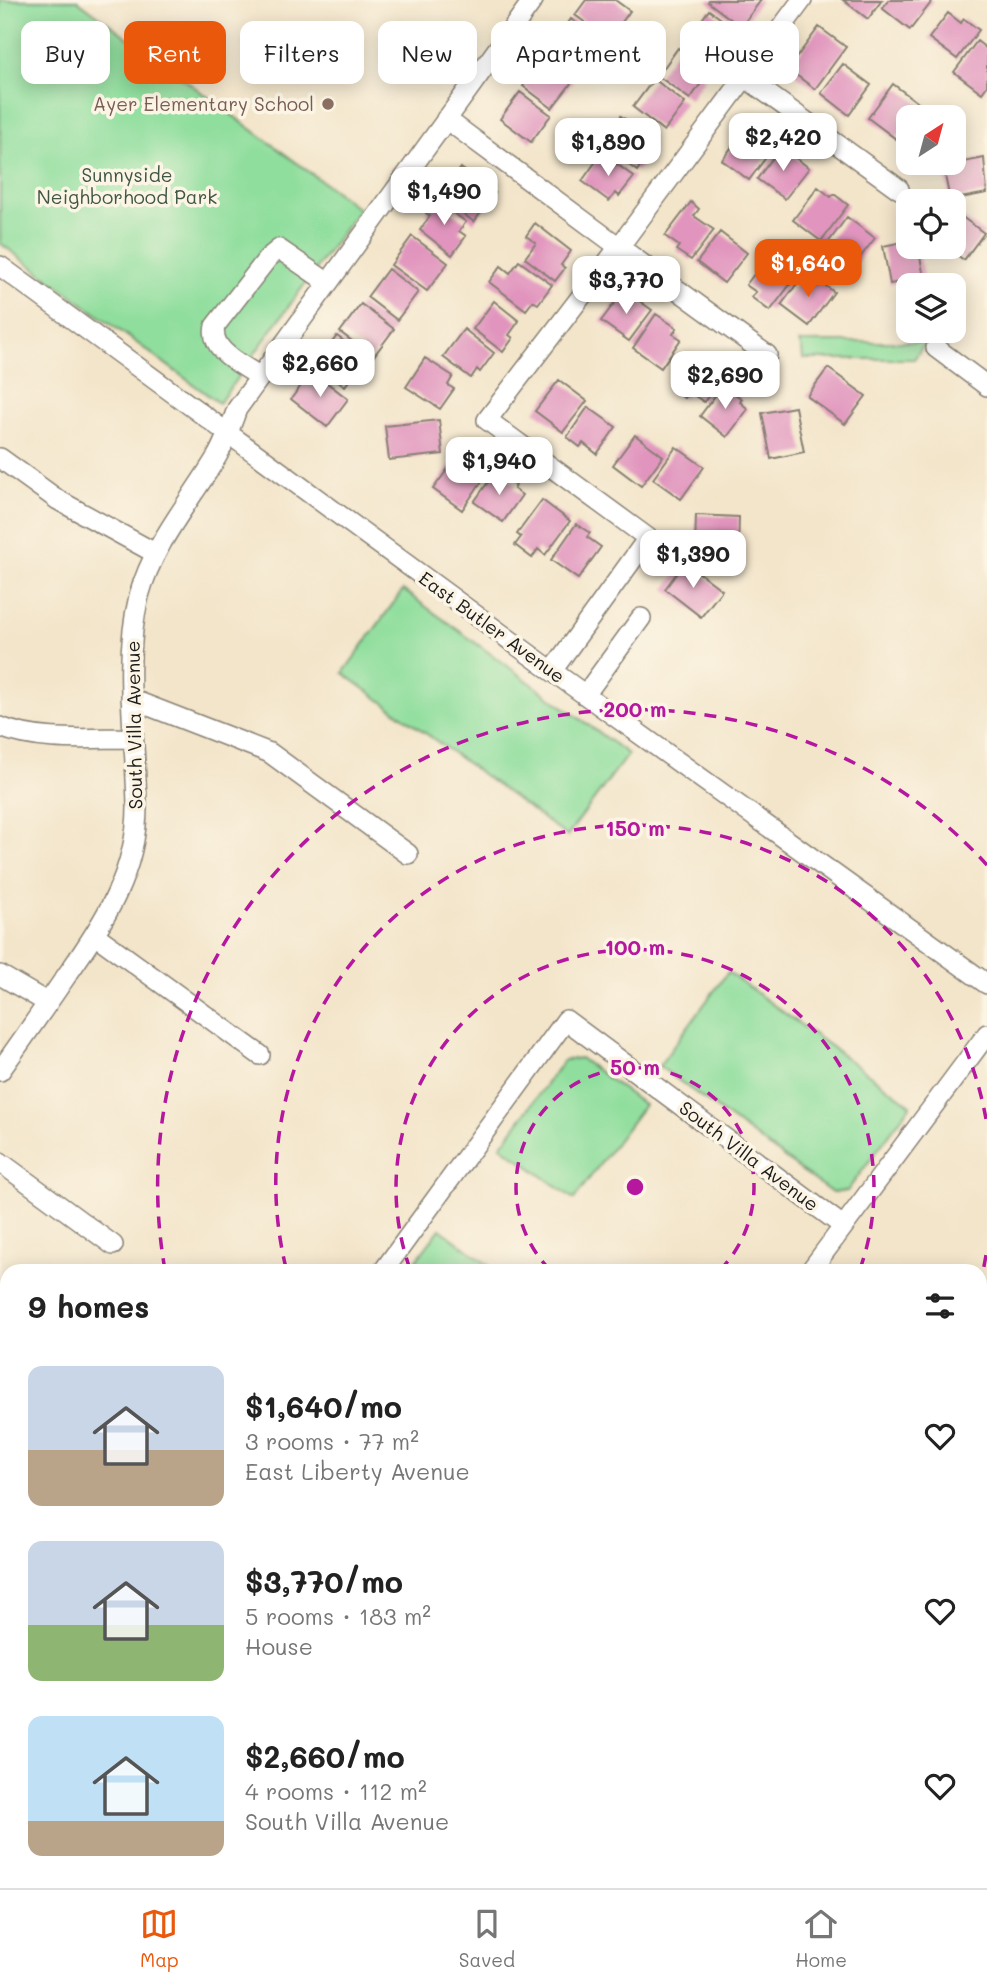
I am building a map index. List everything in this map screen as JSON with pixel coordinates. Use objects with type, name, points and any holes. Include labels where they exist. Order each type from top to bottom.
[{"type":"street","name":"South Villa Avenue","points":[[0,1070],[95,935],[121,888],[135,831],[137,808],[131,699],[133,627],[143,583],[155,553],[218,456],[237,409],[533,0]]},
{"type":"street","points":[[787,21],[802,0]]},
{"type":"street","points":[[552,671],[648,538],[486,420],[741,84]]},
{"type":"street","points":[[754,84],[899,189]]},
{"type":"street","points":[[446,119],[767,355]]},
{"type":"street","points":[[260,377],[219,348],[213,335],[215,326],[268,258],[279,249],[327,282]]},
{"type":"street","name":"East Butler Avenue","points":[[0,266],[552,671],[987,984]]},
{"type":"street","points":[[936,348],[987,386]]},
{"type":"street","points":[[0,458],[58,500],[155,553]]},
{"type":"street","points":[[585,695],[641,618]]},
{"type":"street","points":[[131,699],[270,753],[408,854]]},
{"type":"street","points":[[0,727],[52,738],[132,738]]},
{"type":"street","points":[[95,935],[260,1055]]},
{"type":"street","points":[[0,975],[48,1003]]},
{"type":"street","name":"South Villa Avenue","points":[[388,1264],[566,1020],[844,1226]]},
{"type":"street","points":[[816,1264],[987,1034]]},
{"type":"street","points":[[0,1162],[113,1245]]},
{"type":"green space","name":"Sunnyside Neighborhood Park","points":[[0,0],[77,0],[105,21],[21,21],[21,84],[110,84],[110,24],[124,35],[124,84],[190,84],[359,209],[219,403],[0,243]]},
{"type":"green space","points":[[799,342],[925,343],[914,359],[803,359]]},
{"type":"green space","points":[[403,590],[628,754],[567,836],[343,673]]},
{"type":"green space","points":[[728,972],[911,1105],[847,1191],[832,1193],[659,1066]]},
{"type":"green space","points":[[580,1058],[644,1105],[574,1199],[501,1146],[564,1060]]},
{"type":"green space","points":[[440,1229],[487,1264],[414,1264]]},
{"type":"building","points":[[586,0],[615,0],[630,11],[623,21],[583,21],[575,15]]},
{"type":"building","points":[[761,0],[745,21],[733,21],[708,2]]},
{"type":"building","points":[[843,0],[882,0],[868,19]]},
{"type":"building","points":[[889,0],[933,0],[910,30],[882,8]]},
{"type":"building","points":[[709,10],[724,21],[701,21]]},
{"type":"building","points":[[948,13],[961,23],[964,19],[979,30],[957,59],[929,38]]},
{"type":"building","points":[[819,27],[846,47],[815,89],[799,77],[799,54]]},
{"type":"building","points":[[977,41],[987,49],[987,86],[982,93],[954,72]]},
{"type":"building","points":[[678,48],[680,49],[680,84],[700,84],[690,99],[666,82],[666,65]]},
{"type":"building","points":[[843,64],[871,85],[849,115],[821,93]]},
{"type":"building","points":[[524,84],[571,84],[552,108],[523,86]]},
{"type":"building","points":[[650,84],[660,84],[685,103],[664,131],[633,107]]},
{"type":"building","points":[[893,84],[921,105],[896,105],[896,139],[868,118]]},
{"type":"building","points":[[520,92],[551,115],[531,142],[500,119]]},
{"type":"building","points":[[621,116],[653,140],[643,153],[647,156],[637,171],[600,143]]},
{"type":"building","points":[[750,123],[777,143],[749,180],[722,160]]},
{"type":"building","points":[[781,147],[809,168],[785,199],[757,179]]},
{"type":"building","points":[[602,153],[634,177],[619,196],[616,193],[609,201],[582,181]]},
{"type":"building","points":[[984,158],[987,193],[966,197],[966,189],[948,189],[945,175],[966,175],[966,162]]},
{"type":"building","points":[[461,168],[495,193],[474,222],[440,196]]},
{"type":"building","points":[[818,187],[831,197],[834,194],[848,205],[821,241],[793,220]]},
{"type":"building","points":[[436,200],[466,222],[459,231],[466,236],[452,255],[420,230],[430,216],[426,213]]},
{"type":"building","points":[[691,202],[699,209],[694,216],[714,230],[691,260],[676,250],[679,246],[665,236]]},
{"type":"building","points":[[847,217],[875,238],[852,268],[825,247]]},
{"type":"building","points":[[966,220],[984,233],[966,257]]},
{"type":"building","points":[[535,223],[571,251],[561,265],[565,268],[555,281],[525,258],[536,243],[526,236]]},
{"type":"building","points":[[720,232],[747,253],[724,283],[697,262]]},
{"type":"building","points":[[412,236],[448,263],[427,291],[391,265]]},
{"type":"building","points":[[896,243],[896,259],[920,259],[923,273],[896,273],[896,283],[890,284],[883,246]]},
{"type":"building","points":[[767,257],[795,278],[770,311],[751,297],[756,292],[746,285]]},
{"type":"building","points":[[519,261],[552,285],[538,304],[533,301],[526,310],[489,282],[501,266],[510,273]]},
{"type":"building","points":[[388,269],[418,292],[397,320],[367,297]]},
{"type":"building","points":[[806,272],[834,292],[809,326],[781,305]]},
{"type":"building","points":[[622,293],[630,300],[632,296],[652,310],[629,341],[601,321]]},
{"type":"building","points":[[494,301],[519,321],[509,335],[513,338],[503,352],[473,329]]},
{"type":"building","points":[[361,304],[394,329],[373,357],[340,332]]},
{"type":"building","points":[[656,314],[677,328],[673,334],[681,339],[661,368],[633,348]]},
{"type":"building","points":[[464,329],[494,353],[480,372],[477,369],[471,378],[443,357]]},
{"type":"building","points":[[337,336],[366,358],[345,386],[319,366],[329,352],[326,350]]},
{"type":"building","points":[[695,355],[709,366],[712,362],[726,372],[704,402],[689,392],[684,398],[671,388]]},
{"type":"building","points":[[425,358],[453,376],[448,385],[454,389],[440,409],[406,387]]},
{"type":"building","points":[[828,368],[866,396],[845,424],[807,396]]},
{"type":"building","points":[[312,371],[348,399],[327,427],[291,399]]},
{"type":"building","points":[[559,380],[587,401],[563,432],[535,411]]},
{"type":"building","points":[[723,385],[742,399],[740,402],[748,409],[727,437],[700,416]]},
{"type":"building","points":[[588,407],[616,427],[597,454],[583,443],[580,447],[567,437]]},
{"type":"building","points":[[795,407],[804,452],[771,459],[762,413]]},
{"type":"building","points":[[439,420],[443,454],[389,460],[385,426]]},
{"type":"building","points":[[635,435],[663,456],[641,486],[613,465]]},
{"type":"building","points":[[676,447],[704,467],[681,499],[653,479]]},
{"type":"building","points":[[456,458],[484,478],[462,510],[433,489]]},
{"type":"building","points":[[496,471],[516,485],[514,489],[522,495],[503,522],[474,502]]},
{"type":"building","points":[[542,500],[570,521],[545,555],[538,549],[532,558],[515,545],[521,537],[517,534]]},
{"type":"building","points":[[696,515],[739,517],[738,552],[695,550]]},
{"type":"building","points":[[576,524],[590,533],[587,537],[601,547],[578,579],[551,560]]},
{"type":"building","points":[[685,562],[722,590],[701,617],[665,589]]},
{"type":"place","name":"Ayer Elementary School","points":[[328,104]]}]
